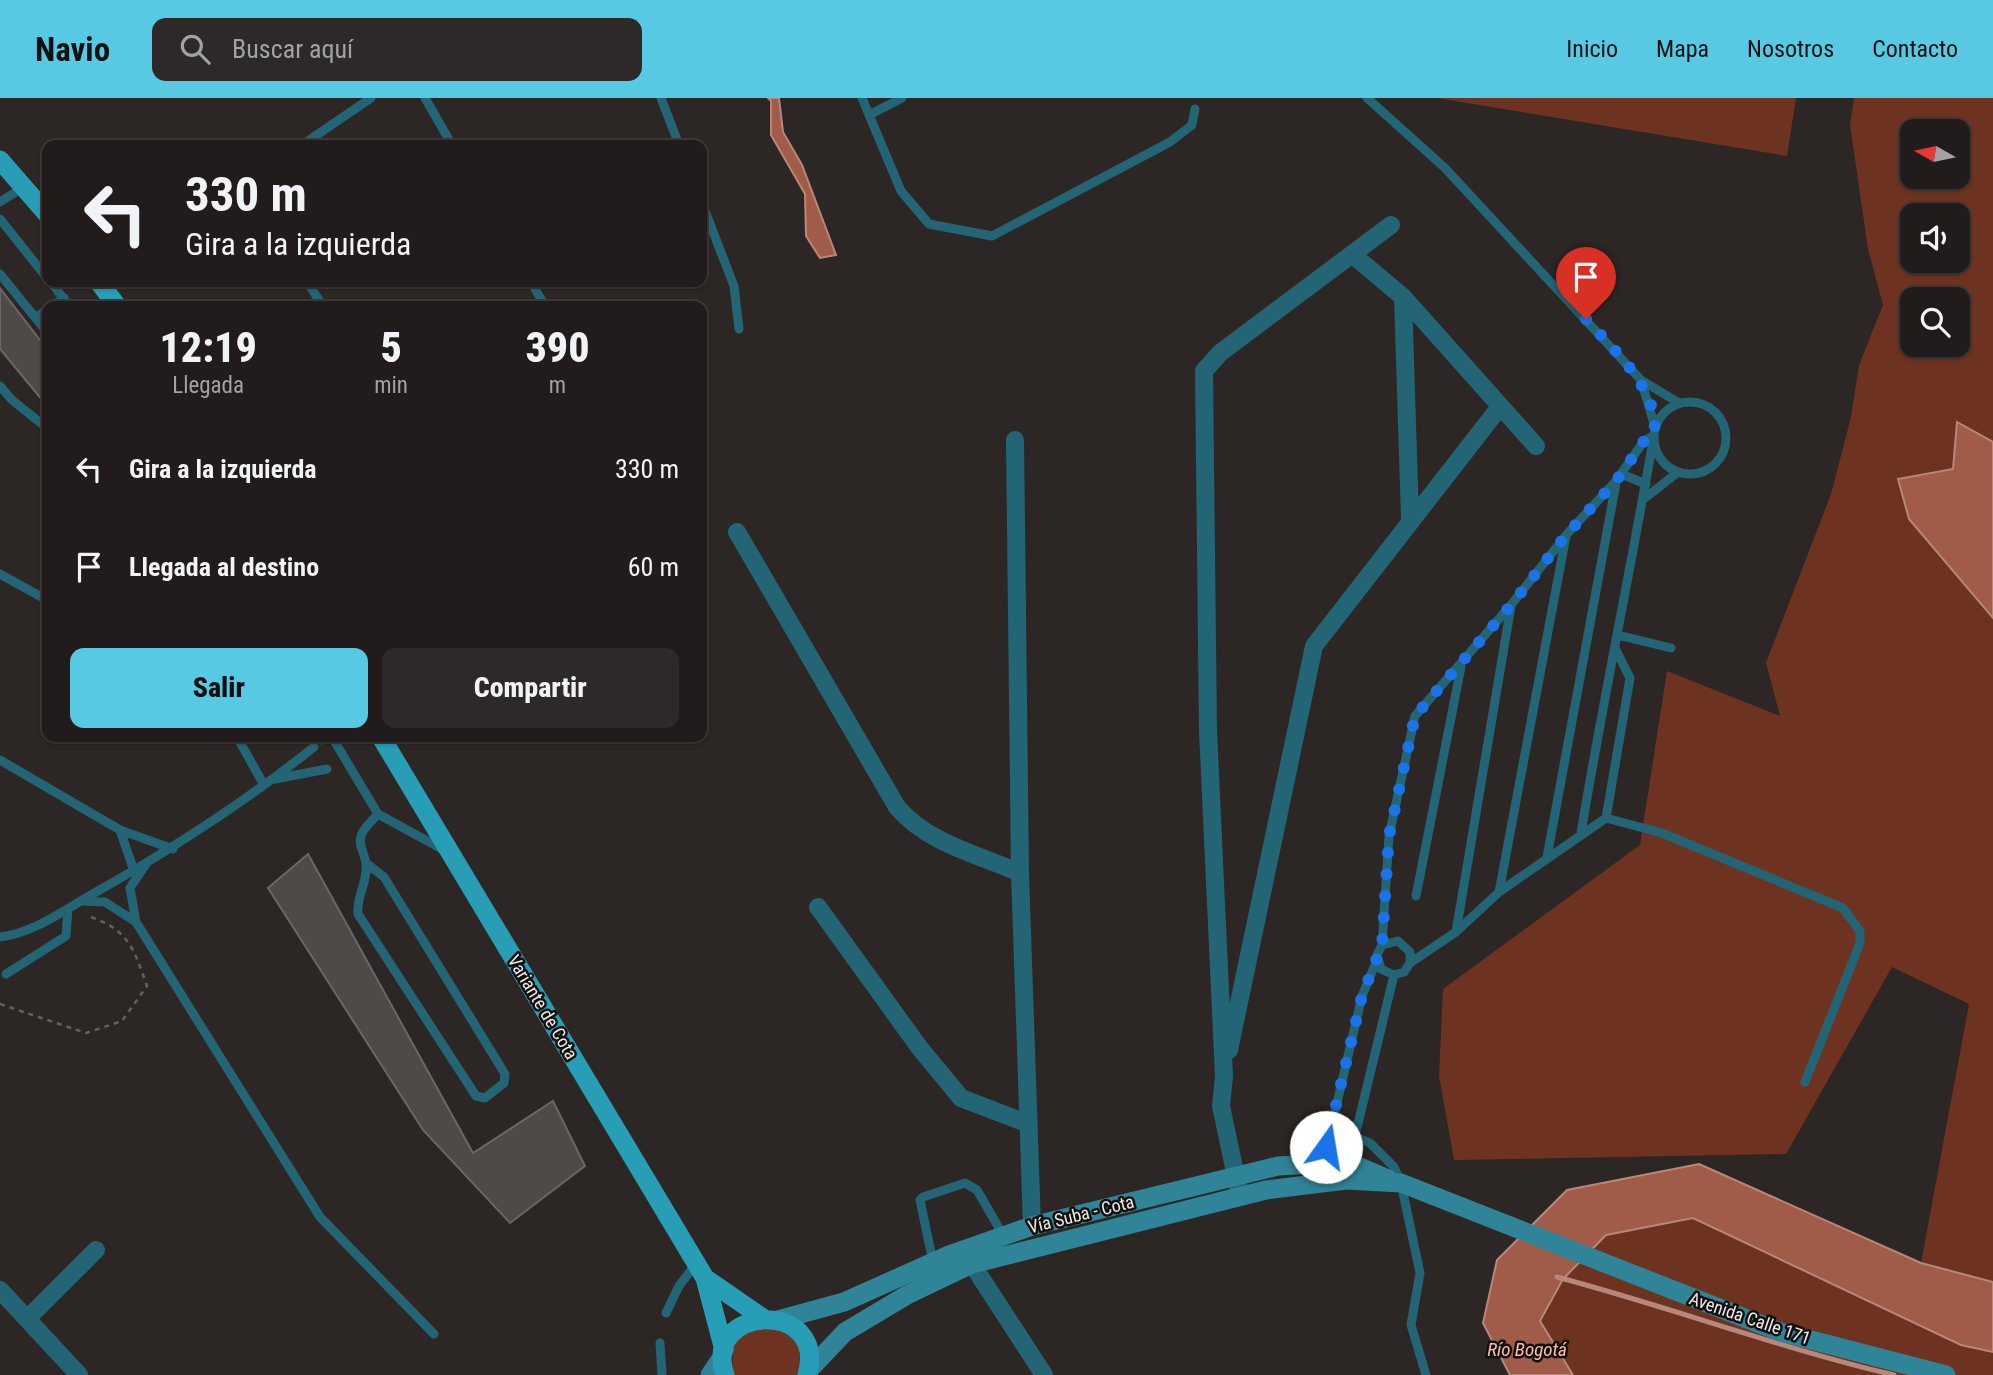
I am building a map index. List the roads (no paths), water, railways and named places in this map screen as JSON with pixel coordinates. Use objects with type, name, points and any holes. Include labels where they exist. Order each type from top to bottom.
[{"type":"main road","points":[[0,160],[42,208]]},
{"type":"main road","name":"Variante de Cota","points":[[384,742],[701,1270],[724,1361]]},
{"type":"main road","name":"Vía Suba - Cota","points":[[770,1319],[844,1302],[933,1262],[1032,1226],[1278,1166],[1323,1161],[1347,1171],[1396,1182],[1598,1261]]},
{"type":"main road","name":"Vía Suba - Cota","points":[[807,1373],[845,1332],[907,1295],[972,1264],[1240,1196],[1319,1181],[1347,1171]]},
{"type":"main road","name":"Avenida Calle 171","points":[[1598,1261],[1780,1332],[1946,1375]]},
{"type":"main road","name":"Variante de Cota","points":[[701,1270],[770,1319],[800,1334],[806,1345],[807,1373]]},
{"type":"main road","points":[[710,1375],[724,1361],[738,1328],[770,1319]]},
{"type":"street","points":[[1224,1076],[1208,730],[1204,371],[1220,353],[1391,225]]},
{"type":"street","points":[[1353,255],[1403,297],[1499,408],[1536,446]]},
{"type":"street","points":[[1403,297],[1410,518]]},
{"type":"street","points":[[1240,1196],[1221,1106],[1224,1076],[1314,646],[1410,518],[1499,408]]},
{"type":"street","points":[[1015,440],[1020,873],[1026,1123],[1032,1226]]},
{"type":"street","points":[[737,532],[897,807],[910,822],[926,833],[1020,873]]},
{"type":"street","points":[[818,907],[919,1047],[961,1098],[1026,1123]]},
{"type":"street","points":[[27,1318],[96,1250]]},
{"type":"street","points":[[972,1264],[1044,1375]]},
{"type":"street","points":[[0,1290],[79,1375]]},
{"type":"lane","points":[[309,140],[371,98]]},
{"type":"lane","points":[[425,98],[449,140]]},
{"type":"lane","points":[[661,98],[677,140]]},
{"type":"lane","points":[[862,98],[901,191],[929,224],[992,236],[1170,142],[1192,125],[1195,109]]},
{"type":"lane","points":[[869,115],[902,98]]},
{"type":"lane","points":[[1367,98],[1464,188],[1641,380],[1679,403],[1705,405],[1716,412],[1723,423],[1726,436],[1718,461],[1708,470],[1696,474],[1677,473],[1661,460],[1655,449],[1654,431],[1641,380]]},
{"type":"lane","points":[[0,202],[25,186]]},
{"type":"lane","points":[[707,216],[734,286],[739,329]]},
{"type":"lane","points":[[0,219],[42,272]]},
{"type":"lane","points":[[0,274],[42,324]]},
{"type":"lane","points":[[55,287],[66,301]]},
{"type":"lane","points":[[36,317],[42,313]]},
{"type":"lane","points":[[0,386],[12,400],[42,424]]},
{"type":"lane","points":[[1581,833],[1608,671],[1618,635],[1645,498],[1654,431],[1661,415],[1679,403]]},
{"type":"lane","points":[[1319,1181],[1362,996],[1382,945],[1389,836],[1415,716],[1511,605],[1567,534],[1619,478],[1654,431]]},
{"type":"lane","points":[[1645,498],[1677,473]]},
{"type":"lane","points":[[1619,478],[1646,484]]},
{"type":"lane","points":[[1547,856],[1619,478]]},
{"type":"lane","points":[[1499,892],[1567,534]]},
{"type":"lane","points":[[0,574],[42,597]]},
{"type":"lane","points":[[1456,932],[1511,605]]},
{"type":"lane","points":[[1618,635],[1671,648]]},
{"type":"lane","points":[[1606,818],[1630,678],[1615,648]]},
{"type":"lane","points":[[1416,896],[1461,664]]},
{"type":"lane","points":[[240,742],[264,785]]},
{"type":"lane","points":[[330,742],[347,762],[378,814],[451,854]]},
{"type":"lane","points":[[0,937],[29,930],[173,849],[274,779],[314,747]]},
{"type":"lane","points":[[0,760],[120,830],[173,849]]},
{"type":"lane","points":[[338,767],[347,762]]},
{"type":"lane","points":[[274,779],[327,769]]},
{"type":"lane","points":[[366,863],[384,877],[505,1074],[503,1083],[485,1098],[476,1097],[358,914],[356,903],[365,883],[366,863],[360,841],[362,833],[378,814]]},
{"type":"lane","points":[[1377,960],[1381,969],[1394,975],[1404,972],[1410,963],[1456,932],[1499,892],[1547,856],[1606,818],[1662,833],[1843,908],[1856,923],[1860,943],[1805,1082]]},
{"type":"lane","points":[[120,830],[134,871]]},
{"type":"lane","points":[[146,864],[131,888],[136,922],[320,1217],[434,1334]]},
{"type":"lane","points":[[82,900],[105,902],[136,922]]},
{"type":"lane","points":[[6,974],[66,936],[68,909]]},
{"type":"lane","points":[[1382,945],[1392,941],[1403,944],[1410,952],[1410,963]]},
{"type":"lane","points":[[1347,1171],[1394,975]]},
{"type":"lane","points":[[1329,1133],[1354,1136],[1383,1153],[1396,1182],[1420,1273],[1411,1325],[1426,1375]]},
{"type":"lane","points":[[933,1262],[920,1200],[923,1197],[965,1183],[971,1185],[977,1189],[1003,1235]]},
{"type":"lane","points":[[666,1313],[679,1286],[701,1270]]},
{"type":"lane","points":[[660,1343],[662,1375]]},
{"type":"water","points":[[768,98],[779,98],[783,132],[802,165],[836,255],[820,258],[806,236],[805,194],[771,135],[771,101]]},
{"type":"water","points":[[1957,422],[1993,442],[1993,618],[1909,519],[1898,479],[1953,469]]},
{"type":"water","name":"Río Bogotá","points":[[1699,1164],[1921,1263],[1993,1282],[1993,1352],[1961,1345],[1693,1218],[1606,1235],[1563,1279],[1540,1321],[1573,1375],[1510,1375],[1483,1323],[1497,1260],[1567,1190]]},
{"type":"waterway","points":[[1557,1277],[1809,1353],[1894,1375]]}]
